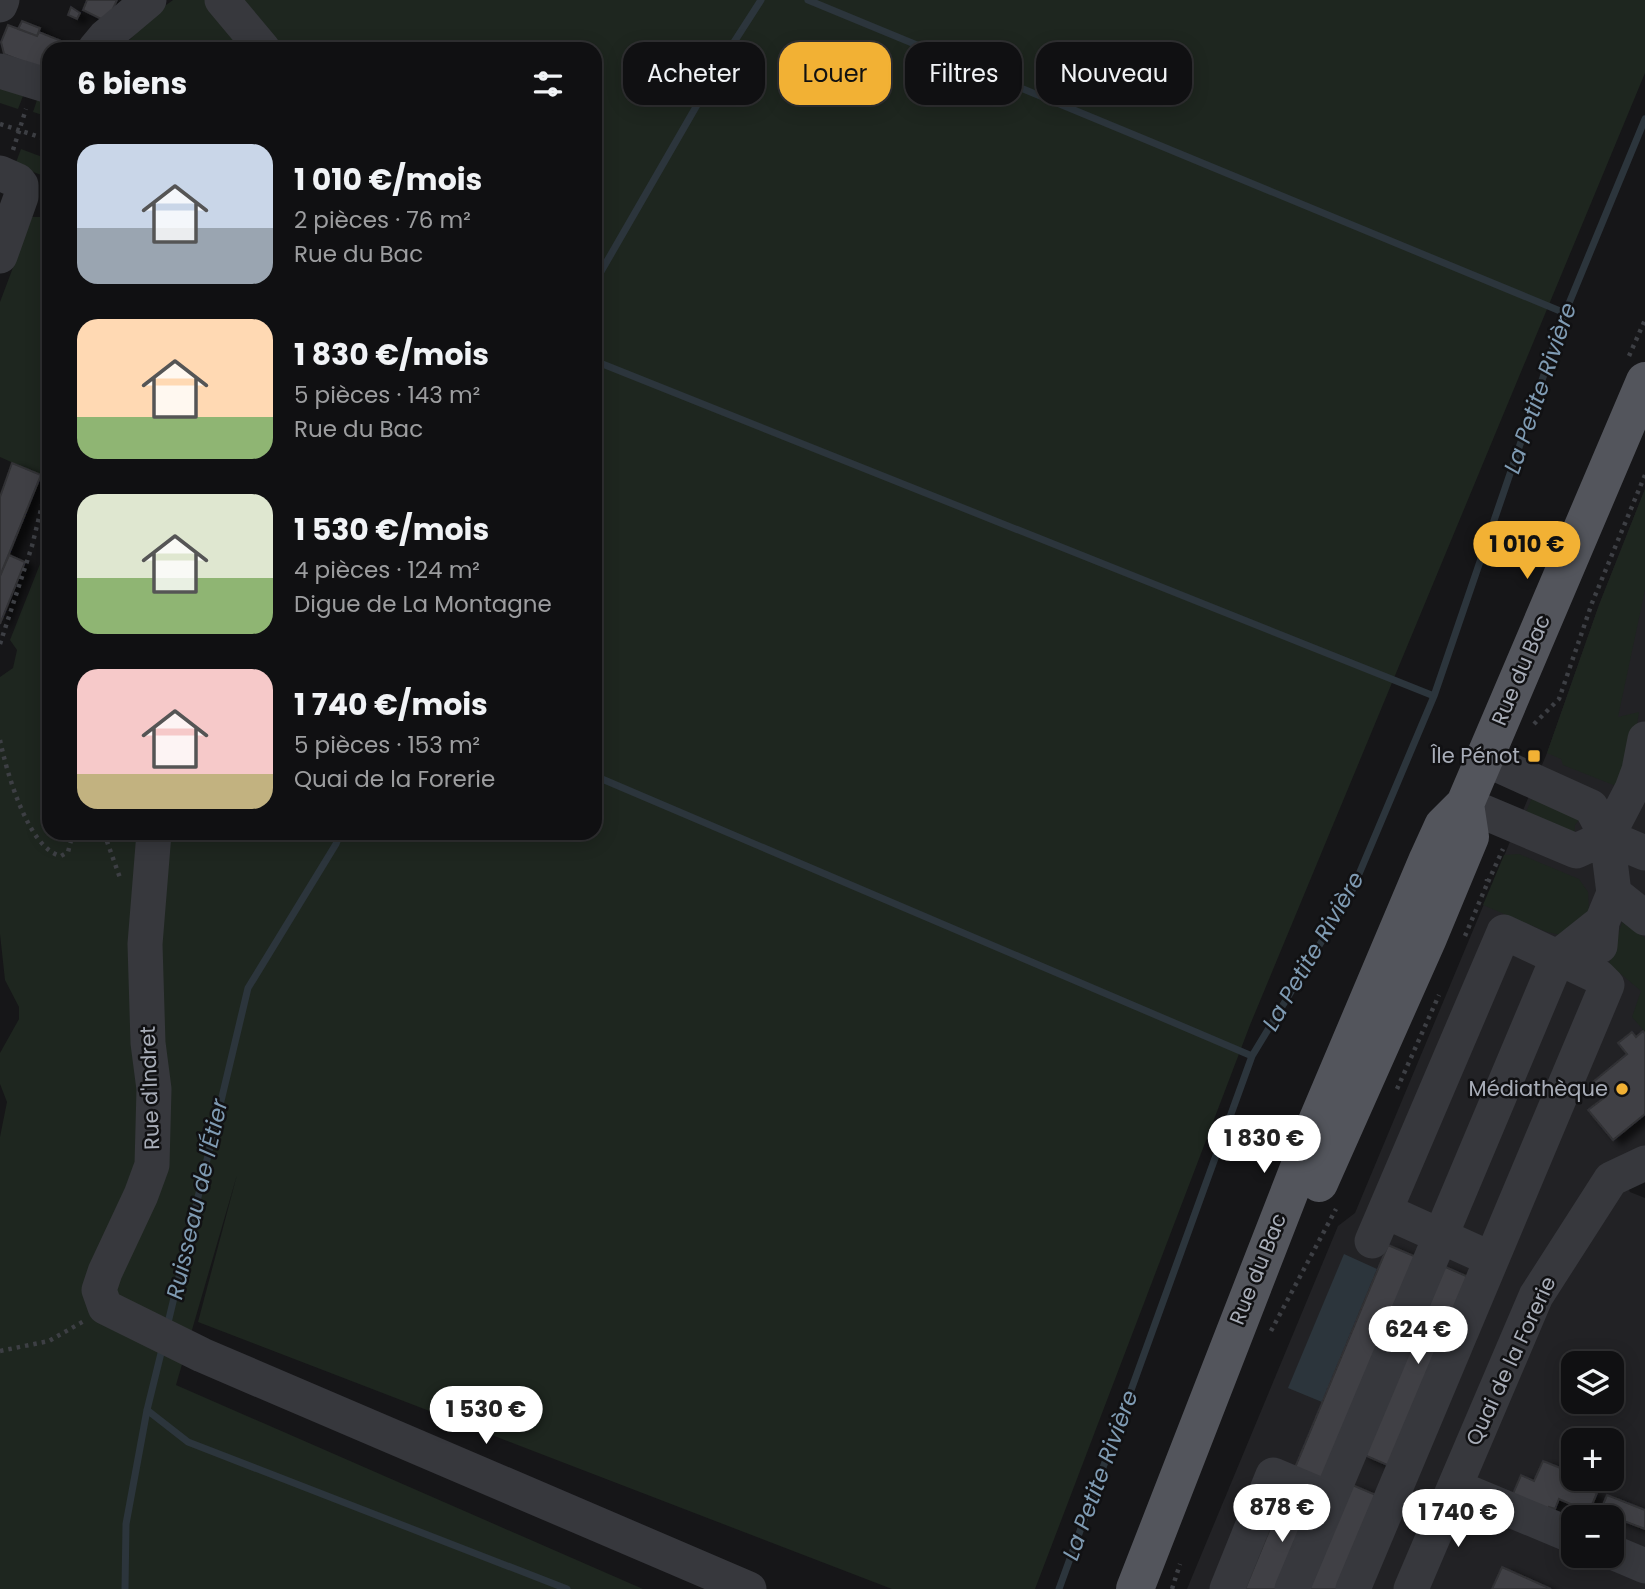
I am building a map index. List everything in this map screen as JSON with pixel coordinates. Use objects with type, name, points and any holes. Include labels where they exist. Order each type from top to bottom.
[{"type":"main road","name":"Rue du Bac","points":[[1135,1589],[1316,1124],[1443,826],[1465,804],[1645,382]]},
{"type":"main road","name":"Rue du Bac","points":[[1156,1589],[1182,1511],[1240,1362],[1470,837],[1465,804]]},
{"type":"street","points":[[101,42],[149,0]]},
{"type":"street","points":[[222,0],[257,42]]},
{"type":"street","points":[[0,71],[37,98]]},
{"type":"street","points":[[0,256],[12,172]]},
{"type":"street","points":[[1483,758],[1591,807],[1606,837],[1608,908],[1599,977]]},
{"type":"street","points":[[1465,804],[1576,851],[1606,837],[1641,771]]},
{"type":"street","points":[[1606,837],[1645,853]]},
{"type":"street","name":"Rue d'Indret","points":[[105,1307],[99,1290],[152,1165],[154,1089],[148,1043],[145,944],[153,840]]},
{"type":"street","points":[[1608,908],[1645,918]]},
{"type":"street","points":[[1292,1589],[1558,957],[1608,908]]},
{"type":"street","points":[[1353,1589],[1492,1259],[1607,985],[1599,977],[1504,932],[1378,1226],[1439,1236],[1492,1259]]},
{"type":"street","name":"Quai de la Forerie","points":[[1411,1589],[1536,1296],[1611,1179],[1645,1163]]},
{"type":"street","points":[[105,1307],[202,1355],[749,1589]]},
{"type":"street","points":[[1347,1459],[1399,1480]]},
{"type":"street","points":[[1227,1589],[1273,1475],[1330,1499]]},
{"type":"street","points":[[1455,1487],[1561,1531]]},
{"type":"street","points":[[1624,1557],[1645,1566]]},
{"type":"path","points":[[12,172],[19,130],[37,98]]},
{"type":"path","points":[[0,124],[42,138]]},
{"type":"path","points":[[0,644],[32,546],[42,505]]},
{"type":"path","points":[[0,740],[5,767],[27,819],[40,841],[53,855],[61,856],[68,852],[71,840]]},
{"type":"path","points":[[0,1351],[49,1340],[105,1307]]},
{"type":"shaded area","points":[[173,0],[1645,0],[1645,73],[1250,1025],[1035,1589],[892,1589],[198,1322],[237,1175],[176,1385],[643,1589],[0,1589],[0,1137],[7,1102],[0,1084],[0,1053],[19,1019],[19,1007],[5,980],[0,934],[0,677],[13,668],[17,650],[10,640],[40,564],[42,546],[42,840],[602,840],[602,42],[128,42],[155,13]]},
{"type":"shaded area","points":[[0,88],[23,96],[18,109],[0,103]]},
{"type":"shaded area","points":[[37,100],[42,101],[42,115],[33,112]]},
{"type":"shaded area","points":[[21,149],[42,157],[42,175],[15,165]]},
{"type":"shaded area","points":[[32,217],[42,217],[42,476],[0,457],[0,302]]},
{"type":"shaded area","points":[[1645,489],[1645,1174],[1626,1183],[1630,1192],[1645,1198],[1645,1589],[1187,1589],[1338,1226],[1355,1213],[1547,753],[1599,605]]},
{"type":"shaded area","points":[[1645,489],[1645,590],[1618,717],[1639,712],[1631,764],[1616,786],[1563,765],[1561,759],[1547,753],[1599,605]]},
{"type":"shaded area","points":[[1535,791],[1585,812],[1575,825],[1574,842],[1522,821]]},
{"type":"shaded area","points":[[1519,854],[1579,879],[1588,892],[1589,910],[1583,922],[1561,935],[1547,932],[1483,905],[1504,855]]},
{"type":"shaded area","points":[[1622,922],[1645,938],[1645,1032],[1632,1017],[1641,991],[1609,964]]},
{"type":"shaded area","points":[[1344,1254],[1377,1269],[1322,1402],[1288,1388]]},
{"type":"building","points":[[87,0],[117,0],[107,22],[83,10]]},
{"type":"building","points":[[71,7],[80,13],[77,19],[68,15]]},
{"type":"building","points":[[22,21],[40,28],[37,36],[18,29]]},
{"type":"building","points":[[8,25],[37,36],[39,32],[64,42],[42,42],[42,69],[4,54],[1,42]]},
{"type":"building","points":[[12,463],[41,475],[0,576],[0,497]]},
{"type":"building","points":[[9,555],[25,562],[0,624],[0,576]]},
{"type":"building","name":"Médiathèque","points":[[1643,1031],[1645,1114],[1613,1140],[1588,1110],[1605,1097],[1593,1082],[1627,1054],[1618,1043],[1632,1032],[1636,1037]]},
{"type":"building","points":[[1388,1245],[1421,1259],[1326,1483],[1294,1470]]},
{"type":"building","points":[[1441,1265],[1473,1279],[1394,1468],[1362,1454]]},
{"type":"building","points":[[1543,1461],[1561,1468],[1561,1491],[1597,1493],[1592,1505],[1573,1505],[1559,1499],[1555,1509],[1549,1507],[1547,1514],[1512,1496],[1521,1475],[1534,1481]]},
{"type":"building","points":[[1350,1484],[1383,1498],[1345,1589],[1307,1589]]},
{"type":"building","points":[[1285,1492],[1317,1506],[1283,1589],[1245,1589]]},
{"type":"building","points":[[1607,1495],[1645,1510],[1645,1529],[1624,1521],[1624,1505],[1603,1505]]},
{"type":"building","points":[[1502,1567],[1551,1589],[1492,1589]]},
{"type":"waterway","name":"Ruisseau de l'Étier","points":[[602,270],[727,53],[761,0]]},
{"type":"waterway","points":[[808,0],[1565,313]]},
{"type":"waterway","name":"La Petite Rivière","points":[[1059,1589],[1252,1056],[1351,893],[1434,696],[1565,313],[1645,119]]},
{"type":"waterway","points":[[602,364],[1434,696]]},
{"type":"waterway","points":[[602,779],[1252,1056]]},
{"type":"waterway","name":"Ruisseau de l'Étier","points":[[167,1327],[248,988],[337,840]]},
{"type":"waterway","name":"Ruisseau de l'Étier","points":[[125,1589],[126,1524],[147,1410],[163,1345]]},
{"type":"waterway","points":[[147,1410],[188,1442],[567,1589]]},
{"type":"place","name":"Île Pénot","points":[[1534,756]]},
{"type":"place","name":"Médiathèque","points":[[1622,1089]]}]
